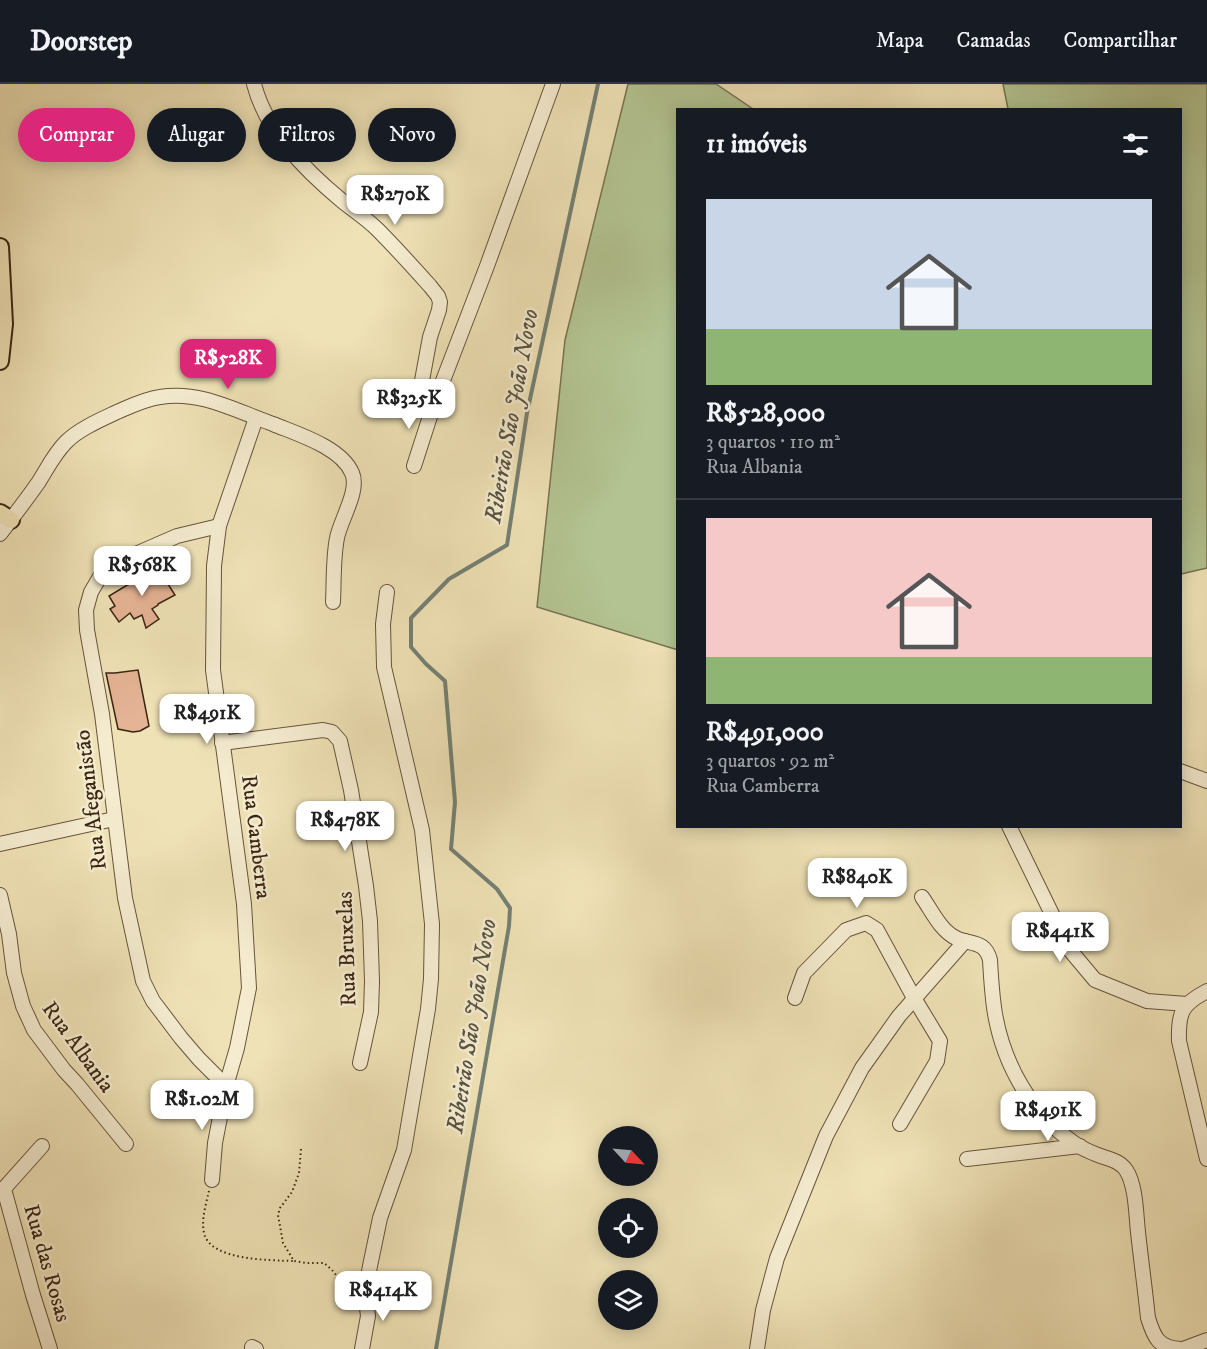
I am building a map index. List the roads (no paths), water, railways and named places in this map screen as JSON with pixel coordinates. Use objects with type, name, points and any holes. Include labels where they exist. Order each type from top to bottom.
[{"type":"main road","points":[[0,247],[4,324],[0,361]]},
{"type":"street","points":[[254,84],[256,94],[278,134],[296,157],[318,181],[376,227],[438,296],[439,310],[430,338],[421,387],[434,404]]},
{"type":"street","points":[[414,465],[434,404],[553,84]]},
{"type":"street","points":[[0,534],[5,517],[39,480],[51,460],[67,441],[84,429],[107,416],[158,397],[178,395],[201,397],[311,439],[345,462],[353,474],[354,485],[337,538],[333,602]]},
{"type":"street","name":"Rua Camberra","points":[[212,1180],[215,1143],[249,988],[244,904],[213,670],[214,566],[219,526],[256,418]]},
{"type":"street","name":"Rua Afeganistão","points":[[219,526],[177,536],[122,560],[101,575],[91,592],[86,610],[87,630],[102,714],[125,898],[143,981],[153,1001],[181,1038],[226,1086]]},
{"type":"street","points":[[362,1349],[368,1316],[359,1295],[380,1218],[404,1150],[431,979],[432,924],[422,830],[384,667],[383,624],[387,592]]},
{"type":"street","name":"Rua Bruxelas","points":[[222,743],[323,730],[332,732],[340,741],[353,802],[370,921],[371,1012],[360,1063]]},
{"type":"street","points":[[1182,772],[1207,781]]},
{"type":"street","points":[[0,844],[114,819]]},
{"type":"street","points":[[1010,828],[1069,949],[1095,980],[1147,1001],[1187,1004]]},
{"type":"street","name":"Rua Albania","points":[[0,895],[9,934],[14,973],[23,1006],[34,1030],[126,1144]]},
{"type":"street","points":[[922,897],[949,933],[983,946],[988,952],[999,1030],[1006,1054],[1025,1094],[1037,1110],[1056,1128],[1080,1146],[1120,1163],[1126,1170],[1135,1199],[1148,1318],[1157,1341],[1172,1349],[1182,1349],[1207,1340]]},
{"type":"street","points":[[795,998],[804,973],[846,930],[866,922],[877,930],[940,1041],[936,1061],[900,1124]]},
{"type":"street","points":[[757,1349],[763,1310],[777,1258],[826,1136],[862,1068],[899,1016],[965,941]]},
{"type":"street","points":[[1207,991],[1187,1004],[1181,1013],[1178,1027],[1179,1041],[1207,1159]]},
{"type":"street","points":[[2,1191],[42,1146]]},
{"type":"street","points":[[967,1159],[1080,1146]]},
{"type":"street","name":"Rua das Rosas","points":[[2,1191],[50,1349]]},
{"type":"waterway","name":"Ribeirão São João Novo","points":[[436,1349],[509,926],[510,908],[497,889],[451,849],[455,802],[445,681],[411,647],[411,618],[449,579],[507,545],[527,413],[598,84]]}]
